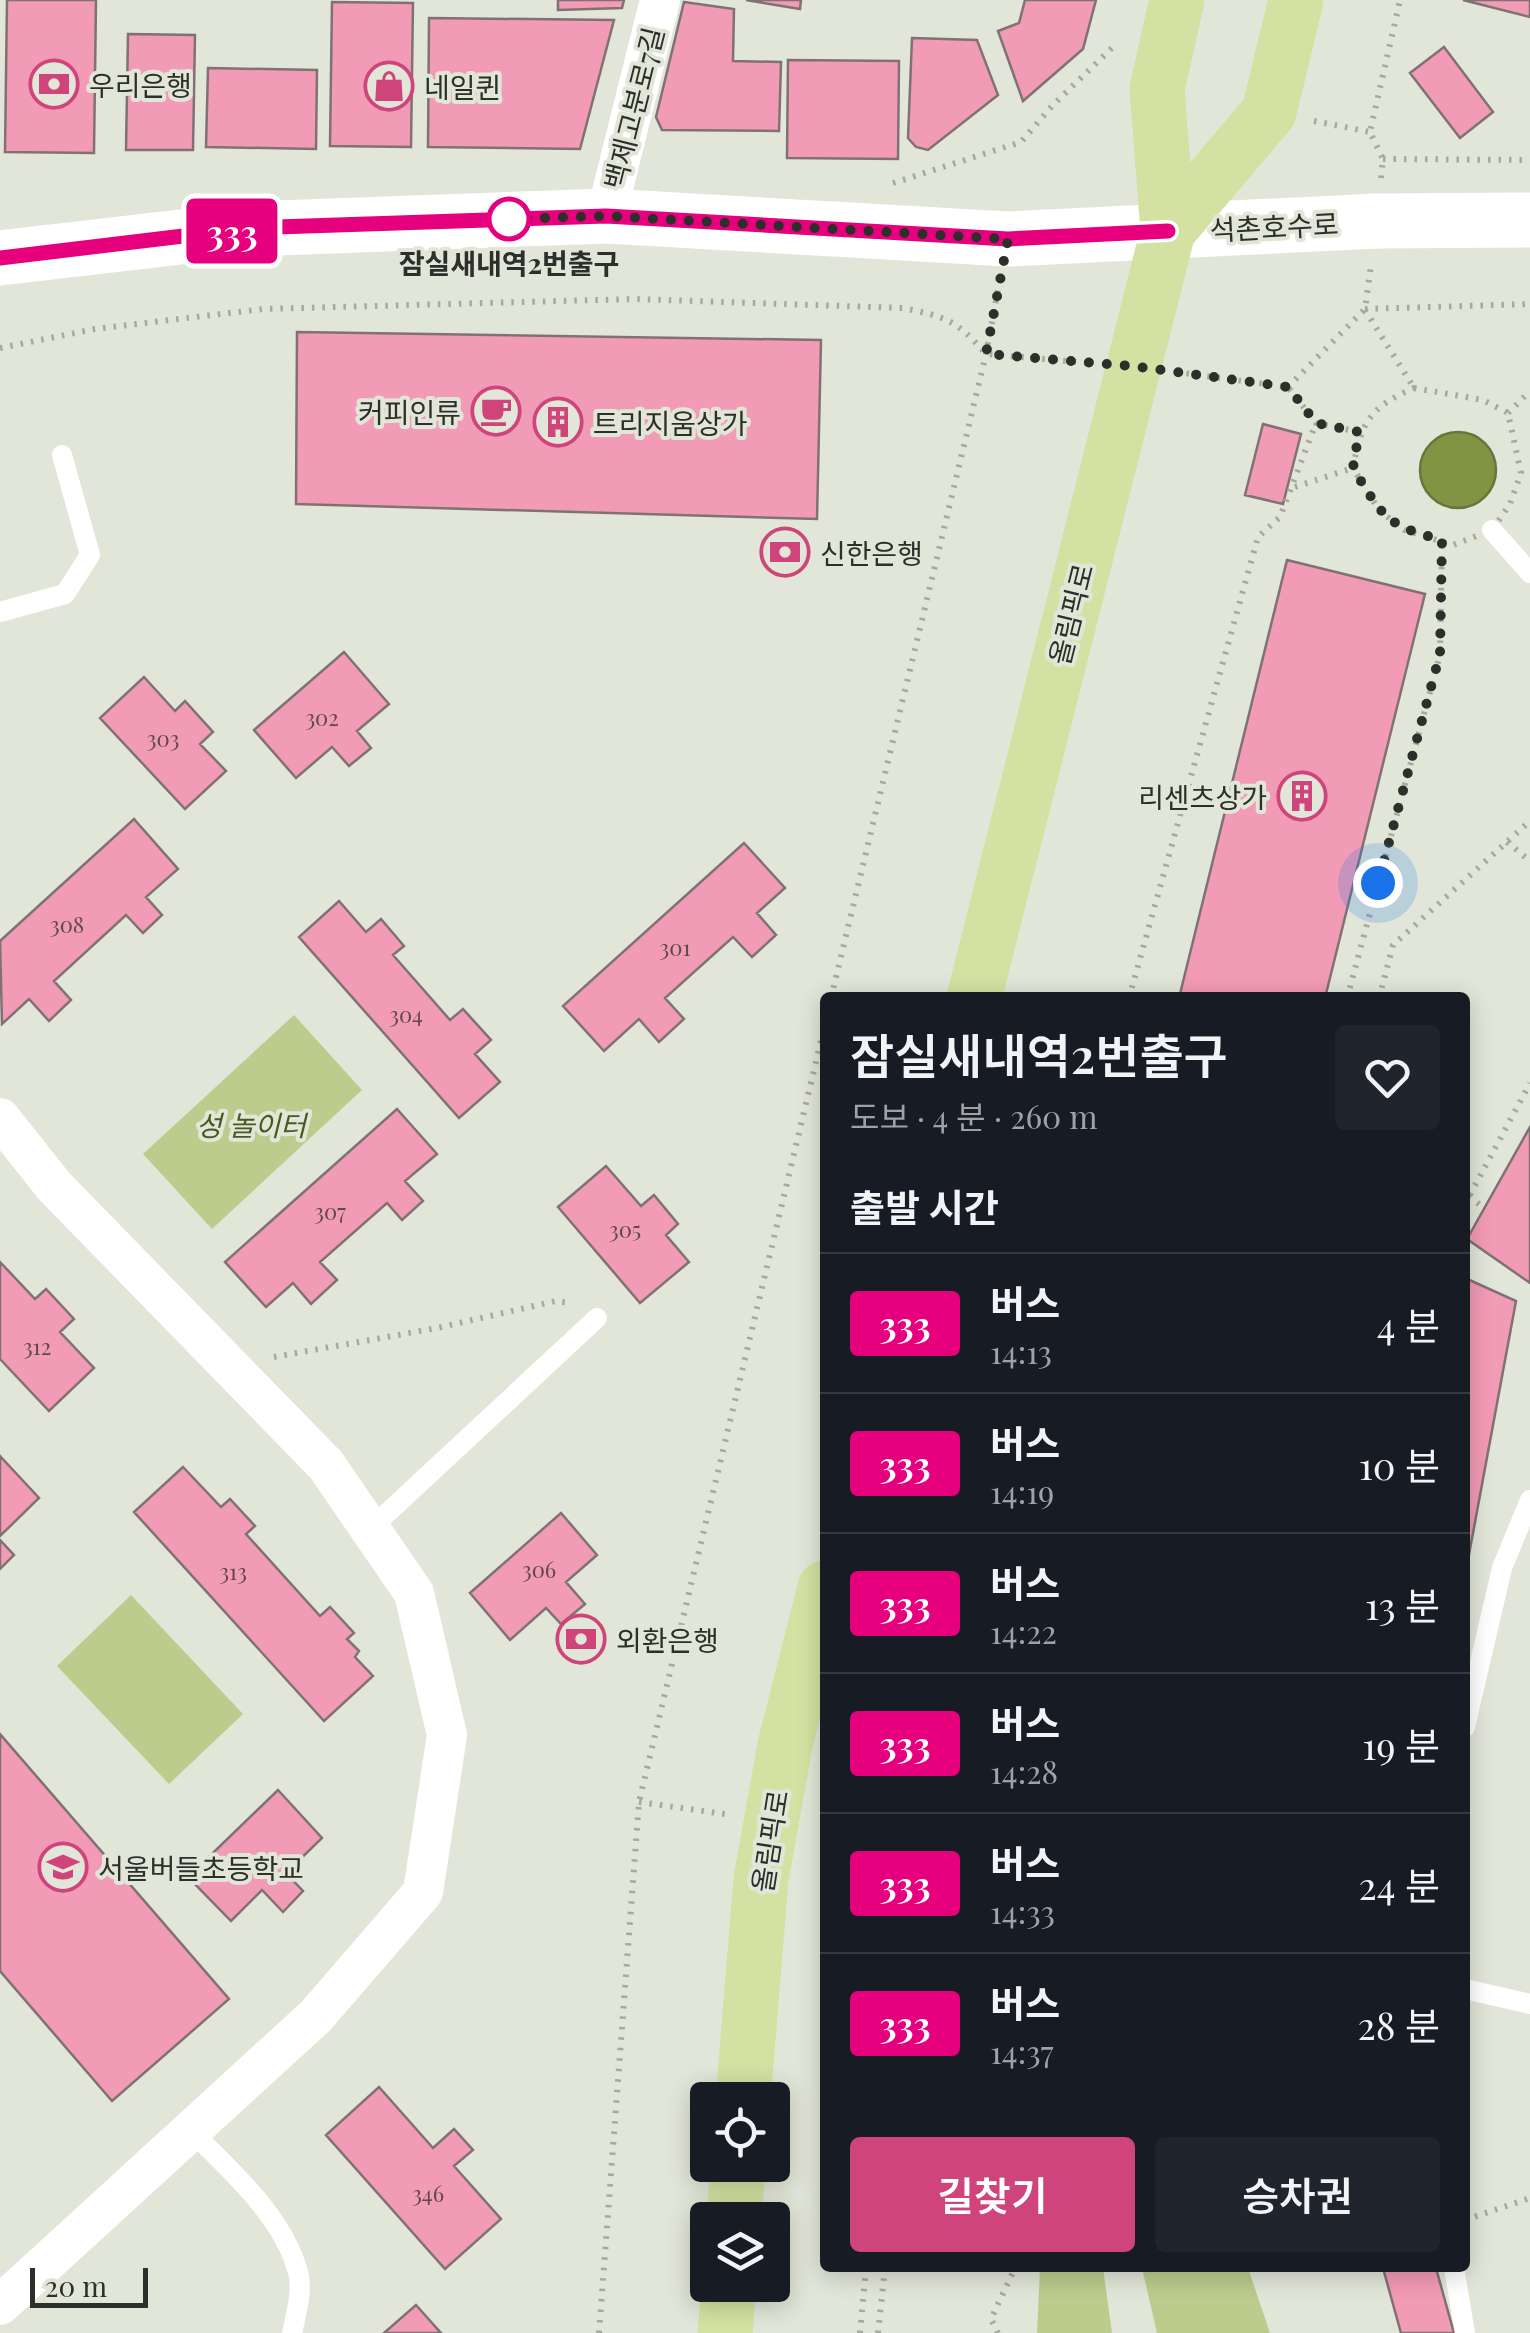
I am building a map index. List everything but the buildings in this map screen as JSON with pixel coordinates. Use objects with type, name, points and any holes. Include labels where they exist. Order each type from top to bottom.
[{"type":"main road","name":"올림픽로","points":[[976,992],[1168,231],[1157,89],[1178,0]]},
{"type":"main road","name":"올림픽로","points":[[1168,231],[1269,112],[1296,0]]},
{"type":"main road","name":"올림픽로","points":[[745,2082],[761,1879],[785,1746],[820,1608]]},
{"type":"main road","points":[[725,2333],[728,2302]]},
{"type":"street","name":"백제고분로7길","points":[[606,216],[660,0]]},
{"type":"street","name":"석촌호수로","points":[[0,258],[250,228],[606,216],[1008,239],[1377,221],[1530,220]]},
{"type":"street","points":[[0,1118],[54,1186],[326,1465],[414,1592],[448,1735],[424,1892],[316,2016],[0,2305]]},
{"type":"lane","points":[[0,612],[64,594],[90,554],[62,454]]},
{"type":"lane","points":[[1492,530],[1530,573]]},
{"type":"lane","points":[[370,1528],[597,1318]]},
{"type":"lane","points":[[1470,1706],[1502,1568],[1530,1500]]},
{"type":"lane","points":[[1470,1990],[1530,2004]]},
{"type":"lane","points":[[190,2132],[257,2196],[276,2226],[298,2272],[299,2303],[292,2333]]},
{"type":"lane","points":[[1455,2272],[1465,2333]]},
{"type":"path","points":[[1400,0],[1370,132],[1383,159],[1530,160]]},
{"type":"path","points":[[1021,142],[1095,64]]},
{"type":"path","points":[[1269,112],[1370,132]]},
{"type":"path","points":[[833,992],[986,354],[1008,239]]},
{"type":"path","points":[[0,348],[95,329],[263,309],[634,299],[903,308],[940,316],[962,327],[986,354],[1132,366],[1288,387],[1316,423],[1359,432]]},
{"type":"path","points":[[1288,387],[1365,309],[1530,304]]},
{"type":"path","points":[[1365,309],[1414,388]]},
{"type":"path","points":[[1414,388],[1483,400],[1508,413],[1521,473],[1510,504],[1492,530],[1453,545],[1404,530],[1378,510],[1353,468],[1359,432],[1385,401],[1414,388]]},
{"type":"path","points":[[1508,413],[1530,391]]},
{"type":"path","points":[[1131,992],[1258,537],[1280,516],[1316,423]]},
{"type":"path","points":[[1294,487],[1353,468]]},
{"type":"path","points":[[1349,992],[1440,654],[1442,540]]},
{"type":"path","points":[[1381,992],[1393,944],[1530,821]]},
{"type":"path","points":[[1508,842],[1530,861]]},
{"type":"path","points":[[599,2333],[638,1802],[820,1045]]},
{"type":"path","points":[[1470,1194],[1530,1082]]},
{"type":"path","points":[[1470,1201],[1484,1208]]},
{"type":"path","points":[[229,1365],[437,1328],[556,1300],[569,1302],[597,1318]]},
{"type":"path","points":[[1470,2218],[1530,2198]]},
{"type":"path","points":[[860,2333],[866,2272]]},
{"type":"path","points":[[878,2333],[885,2272]]},
{"type":"path","points":[[998,2333],[991,2318],[1013,2272]]},
{"type":"green space","name":"성 놀이터","points":[[294,1015],[362,1090],[212,1229],[143,1154]]},
{"type":"green space","points":[[131,1595],[243,1714],[169,1784],[57,1666]]},
{"type":"green space","points":[[1040,2272],[1104,2272],[1112,2333],[1037,2333]]},
{"type":"green space","points":[[1143,2272],[1249,2272],[1270,2333],[1157,2333]]},
{"type":"shaded area","points":[[1458,432],[1473,434],[1485,443],[1494,455],[1494,485],[1485,497],[1473,506],[1458,508],[1443,506],[1431,497],[1422,485],[1420,470],[1422,455],[1431,443],[1443,434]]},
{"type":"bus line","name":"333","points":[[0,258],[250,228],[606,216],[1008,239],[1168,231]]},
{"type":"place","name":"우리은행","points":[[54,84]]},
{"type":"place","name":"네일퀸","points":[[389,86]]},
{"type":"place","name":"잠실새내역2번출구","points":[[509,219]]},
{"type":"place","name":"커피인류","points":[[496,411]]},
{"type":"place","name":"트리지움상가","points":[[558,422]]},
{"type":"place","name":"신한은행","points":[[785,552]]},
{"type":"place","name":"리센츠상가","points":[[1302,796]]},
{"type":"place","name":"외환은행","points":[[581,1639]]},
{"type":"place","name":"서울버들초등학교","points":[[63,1867]]},
{"type":"route","points":[[509,219],[606,216],[1008,239],[986,354],[1132,366],[1288,387],[1316,423],[1359,432],[1353,468],[1378,510],[1404,530],[1442,540],[1440,654],[1378,883]]}]
